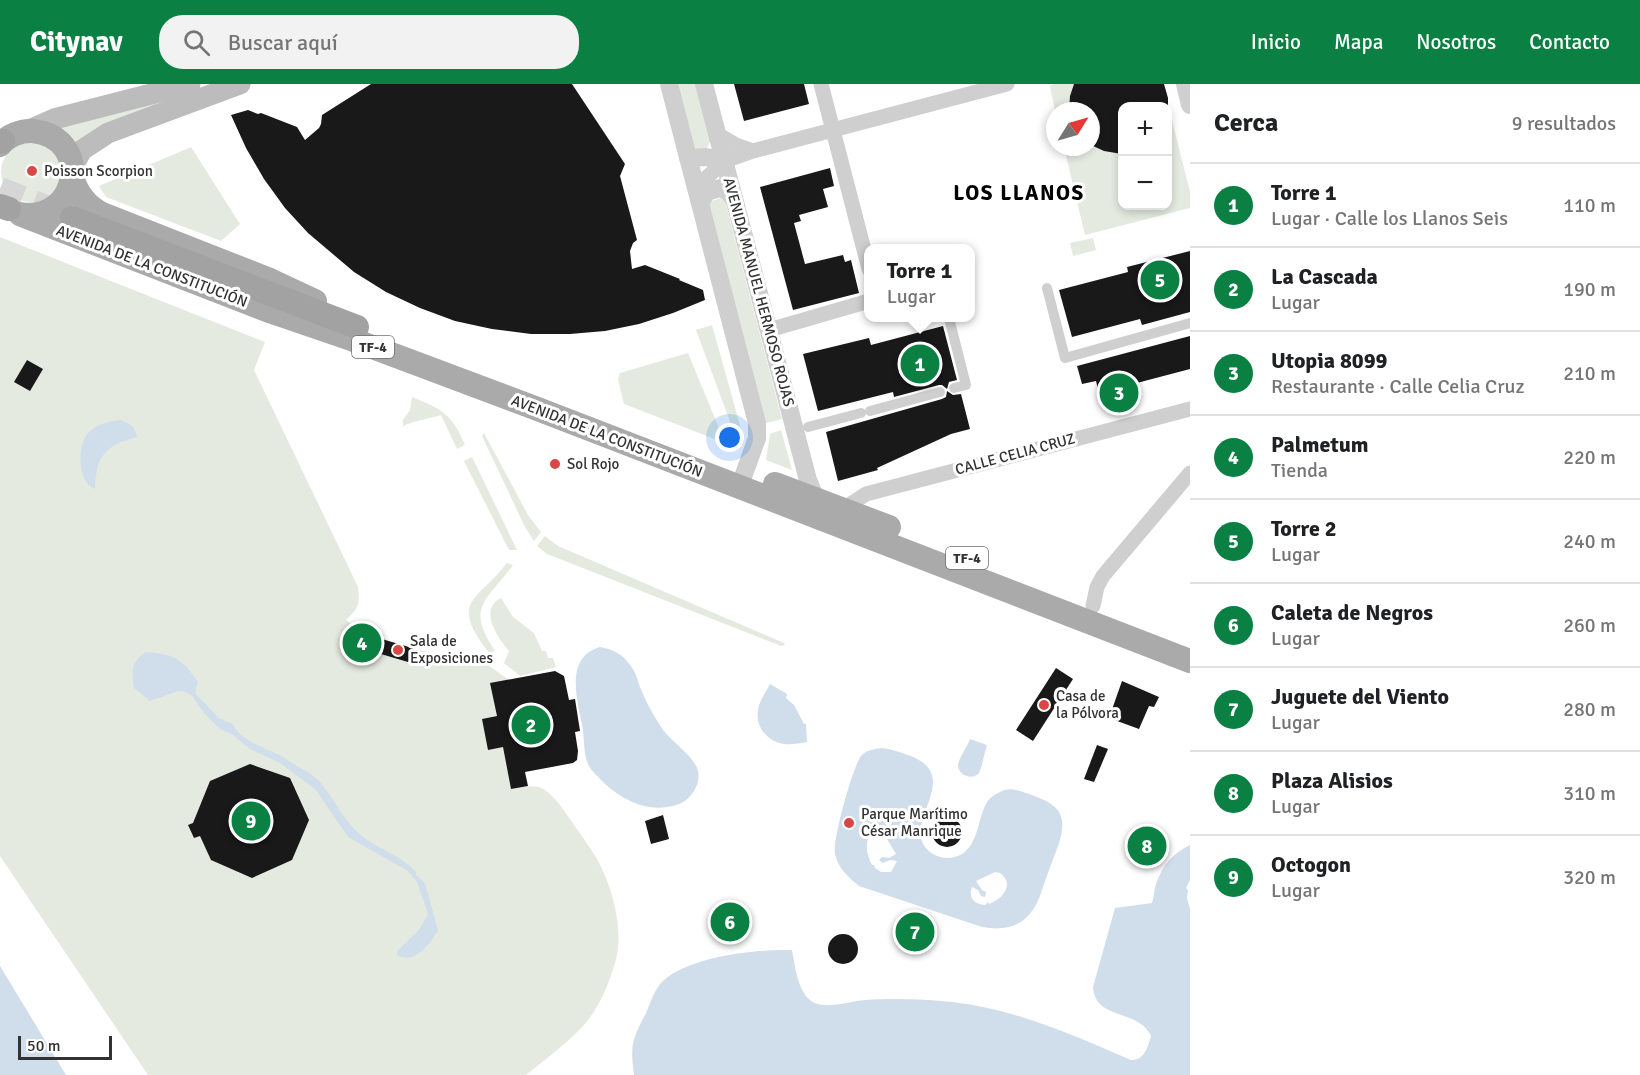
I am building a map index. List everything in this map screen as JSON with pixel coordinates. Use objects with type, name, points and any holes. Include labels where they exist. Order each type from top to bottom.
[{"type":"highway","name":"AVENIDA DE LA CONSTITUCIÓN","points":[[72,218],[357,327]]},
{"type":"main road","points":[[1,143],[18,133],[54,119],[189,84]]},
{"type":"main road","points":[[8,208],[39,213],[54,207],[66,195],[72,172],[82,150],[108,133],[240,84]]},
{"type":"main road","points":[[29,130],[50,135],[62,144],[68,152],[78,193],[93,210],[270,280],[322,305],[357,327]]},
{"type":"main road","name":"AVENIDA DE LA CONSTITUCIÓN","points":[[8,208],[272,312],[351,339],[534,408],[741,480],[816,499],[1190,644]]},
{"type":"main road","name":"AVENIDA DE LA CONSTITUCIÓN","points":[[357,327],[1190,662]]},
{"type":"street","points":[[669,84],[757,423],[757,438],[741,480]]},
{"type":"street","name":"AVENIDA MANUEL HERMOSO ROJAS","points":[[704,84],[808,480],[816,499]]},
{"type":"street","points":[[821,84],[864,250]]},
{"type":"street","points":[[688,158],[706,157],[725,161],[753,151],[1007,84]]},
{"type":"street","points":[[1185,84],[1190,105]]},
{"type":"street","points":[[717,134],[736,146],[753,151]]},
{"type":"street","points":[[698,195],[725,161]]},
{"type":"street","points":[[698,195],[720,188],[728,191],[734,198]]},
{"type":"street","points":[[1047,288],[1065,358],[1190,323]]},
{"type":"street","points":[[769,330],[864,303]]},
{"type":"street","points":[[950,322],[966,385],[954,388]]},
{"type":"street","points":[[808,427],[940,392]]},
{"type":"street","name":"CALLE CELIA CRUZ","points":[[843,509],[866,494],[1190,409]]},
{"type":"street","points":[[1093,606],[1097,587],[1103,576],[1190,473]]},
{"type":"shaded area","points":[[677,84],[697,84],[711,140],[707,148],[696,149],[694,146]]},
{"type":"shaded area","points":[[1054,84],[1163,84],[1168,102],[1118,102],[1118,210],[1172,210],[1172,120],[1190,192],[1190,208],[1085,235],[1066,156],[1100,156],[1100,102],[1053,102],[1050,86]]},
{"type":"shaded area","points":[[155,102],[157,105],[105,126],[85,136],[77,143],[74,143],[61,129],[61,127]]},
{"type":"shaded area","points":[[25,142],[37,142],[53,150],[59,160],[61,172],[59,184],[53,194],[37,202],[25,202],[9,194],[1,178],[1,166],[9,150]]},
{"type":"shaded area","points":[[191,147],[240,224],[221,241],[106,197],[99,186]]},
{"type":"shaded area","points":[[724,197],[782,419],[766,423],[708,202]]},
{"type":"shaded area","points":[[0,237],[265,342],[254,370],[358,587],[358,606],[346,620],[357,629],[388,642],[441,654],[478,658],[509,680],[491,684],[497,716],[482,719],[503,747],[511,789],[539,787],[560,805],[603,870],[613,898],[618,931],[617,953],[613,969],[593,1013],[571,1038],[526,1075],[148,1075],[0,856]]},
{"type":"shaded area","points":[[1093,238],[1096,250],[1073,256],[1070,243]]},
{"type":"shaded area","points":[[712,325],[741,429],[738,443],[696,330]]},
{"type":"shaded area","points":[[688,353],[725,443],[624,404],[618,379],[620,373]]},
{"type":"shaded area","points":[[412,397],[445,414],[455,426],[465,445],[457,449],[441,415],[403,426],[403,420],[410,410]]},
{"type":"shaded area","points":[[781,430],[792,470],[766,460],[770,434]]},
{"type":"shaded area","points":[[484,433],[528,515],[541,532],[534,541],[525,527],[482,436]]},
{"type":"shaded area","points":[[472,457],[517,550],[509,550],[464,461]]},
{"type":"shaded area","points":[[545,536],[558,546],[785,645],[781,646],[547,554],[537,546]]},
{"type":"shaded area","points":[[507,563],[513,565],[488,596],[481,614],[486,636],[495,651],[490,654],[477,636],[469,612],[471,603],[477,595]]},
{"type":"shaded area","points":[[501,598],[513,617],[534,633],[542,651],[546,651],[548,658],[553,658],[556,667],[520,676],[504,663],[509,651],[496,632],[491,617],[494,603]]},
{"type":"water","points":[[120,420],[132,426],[137,437],[117,444],[104,454],[97,468],[95,489],[87,483],[82,472],[80,457],[85,437],[96,427]]},
{"type":"water","points":[[600,647],[617,653],[627,661],[663,730],[696,766],[698,781],[691,795],[683,802],[657,808],[637,804],[618,794],[590,768],[585,754],[576,682],[581,661],[588,653]]},
{"type":"water","points":[[145,652],[170,656],[182,663],[198,682],[195,693],[219,718],[233,724],[237,731],[249,741],[279,755],[313,776],[320,782],[356,831],[416,872],[416,875],[425,883],[438,930],[421,952],[410,957],[397,955],[397,951],[419,930],[428,914],[417,882],[408,871],[348,837],[316,790],[280,763],[250,749],[233,735],[220,729],[204,713],[192,696],[178,691],[150,701],[134,688],[133,668]]},
{"type":"water","points":[[770,684],[787,694],[786,698],[794,705],[806,724],[807,742],[778,743],[768,737],[760,727],[758,710]]},
{"type":"water","points":[[970,739],[987,745],[980,771],[973,777],[960,772],[958,765]]},
{"type":"water","points":[[882,748],[908,755],[925,765],[932,776],[932,789],[921,831],[923,843],[938,856],[955,857],[968,849],[976,835],[987,802],[1003,790],[1016,790],[1037,797],[1047,801],[1059,812],[1062,818],[1061,837],[1040,896],[1024,919],[1010,927],[982,927],[859,886],[844,872],[836,859],[835,846],[853,774],[863,754]],"holes":[[[876,834],[885,836],[896,854],[889,858],[882,857],[879,860],[883,863],[890,860],[897,861],[891,872],[881,872],[872,865],[869,859],[867,842]],[[995,872],[1000,873],[1007,882],[1003,895],[989,904],[988,902],[985,905],[975,902],[971,897],[972,887],[985,897],[986,892],[976,881]]]},
{"type":"water","points":[[1190,845],[1190,880],[1186,888],[1190,909],[1190,1075],[634,1075],[632,1049],[635,1037],[655,992],[663,981],[675,972],[706,960],[743,953],[778,950],[792,950],[801,987],[809,999],[821,1005],[865,1000],[909,999],[975,1005],[1043,1024],[1131,1060],[1139,1058],[1145,1052],[1151,1036],[1137,1021],[1101,1005],[1093,987],[1115,908],[1152,903],[1161,871],[1173,856]]},
{"type":"water","points":[[0,966],[66,1075],[0,1075]]},
{"type":"building","points":[[371,84],[572,84],[625,164],[620,176],[637,240],[630,251],[632,269],[645,265],[680,279],[703,290],[705,300],[639,324],[605,331],[531,334],[455,321],[386,292],[354,272],[308,233],[285,208],[264,179],[246,148],[231,115],[248,110],[261,113],[297,127],[305,140],[319,128],[322,115]]},
{"type":"building","points":[[734,84],[804,84],[809,104],[744,121]]},
{"type":"building","points":[[1074,84],[1164,84],[1168,102],[1118,102],[1118,153],[1100,149],[1100,102],[1070,102]]},
{"type":"building","points":[[830,168],[834,186],[823,189],[828,207],[799,215],[801,221],[794,223],[805,264],[843,255],[845,262],[851,260],[859,293],[793,310],[760,187]]},
{"type":"building","points":[[1190,251],[1190,312],[1142,325],[1140,319],[1072,337],[1059,290],[1128,272],[1127,267]]},
{"type":"building","points":[[943,326],[957,380],[949,382],[947,389],[939,385],[894,397],[893,392],[818,411],[803,354],[869,338],[871,345]]},
{"type":"building","points":[[1190,336],[1190,369],[1099,393],[1096,381],[1082,384],[1077,366]]},
{"type":"building","points":[[27,360],[43,369],[30,391],[14,382]]},
{"type":"building","points":[[947,391],[953,395],[961,394],[970,429],[951,434],[877,468],[878,470],[838,481],[826,432],[942,399],[946,397]]},
{"type":"building","points":[[362,630],[365,634],[419,650],[408,662],[346,646],[344,642],[346,635],[350,633],[359,635]]},
{"type":"building","name":"Casa de la Pólvora","points":[[1056,668],[1073,679],[1033,741],[1016,730]]},
{"type":"building","points":[[555,671],[564,676],[569,700],[575,699],[580,731],[575,732],[577,760],[573,763],[525,772],[528,786],[511,789],[503,747],[488,750],[482,719],[497,716],[490,683]]},
{"type":"building","points":[[1122,681],[1159,697],[1154,707],[1149,706],[1139,729],[1109,718]]},
{"type":"building","points":[[1097,745],[1108,749],[1094,782],[1084,779]]},
{"type":"building","points":[[250,764],[290,778],[309,820],[292,860],[252,878],[211,860],[200,836],[194,838],[188,825],[193,823],[210,781]]},
{"type":"building","points":[[663,815],[669,839],[651,844],[645,821]]},
{"type":"building","points":[[947,817],[958,821],[962,832],[958,843],[947,847],[936,843],[932,832],[936,821]]},
{"type":"building","points":[[843,934],[854,938],[858,949],[854,960],[843,964],[832,960],[828,949],[832,938]]},
{"type":"tunnel","points":[[0,189],[61,213]]},
{"type":"place","name":"Poisson Scorpion","points":[[32,171]]},
{"type":"place","name":"Torre 2","points":[[1160,280]]},
{"type":"place","name":"Torre 1","points":[[920,364]]},
{"type":"place","name":"Utopia 8099","points":[[1119,393]]},
{"type":"place","name":"Sol Rojo","points":[[555,464]]},
{"type":"place","name":"Palmetum","points":[[362,643]]},
{"type":"place","name":"Sala de Exposiciones","points":[[398,650]]},
{"type":"place","name":"Casa de la Pólvora","points":[[1044,705]]},
{"type":"place","name":"La Cascada","points":[[531,725]]},
{"type":"place","name":"Octogon","points":[[251,821]]},
{"type":"place","name":"Parque Marítimo César Manrique","points":[[849,823]]},
{"type":"place","name":"Plaza Alisios","points":[[1147,846]]},
{"type":"place","name":"Caleta de Negros","points":[[730,922]]},
{"type":"place","name":"Juguete del Viento","points":[[915,932]]},
{"type":"district","name":"LOS LLANOS","points":[[1019,193]]}]
